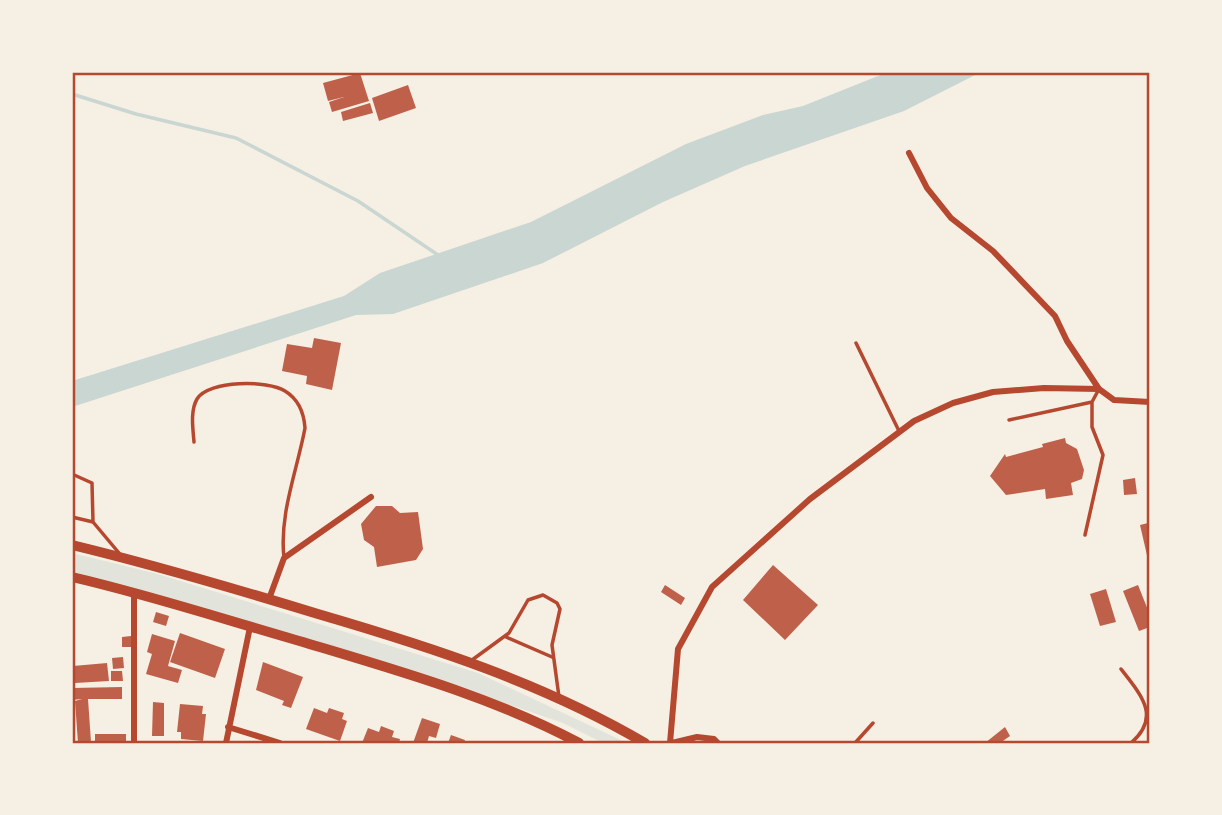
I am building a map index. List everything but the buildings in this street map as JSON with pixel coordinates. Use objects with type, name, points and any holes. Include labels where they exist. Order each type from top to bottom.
[{"type":"highway","points":[[72,545],[269,599],[469,662],[559,699],[645,743]]},
{"type":"highway","points":[[72,578],[134,592],[472,697],[579,743]]},
{"type":"street","points":[[909,153],[927,188],[951,218],[993,251],[1055,316],[1067,341],[1099,389],[1114,400],[1150,402]]},
{"type":"street","points":[[718,743],[713,739],[697,737],[671,743],[678,649],[712,587],[810,499],[899,431],[953,403],[993,392],[1044,388],[1099,389]]},
{"type":"street","points":[[269,599],[284,558],[370,497]]},
{"type":"street","points":[[134,592],[134,743]]},
{"type":"street","points":[[226,743],[250,627]]},
{"type":"street","points":[[228,727],[279,743]]},
{"type":"lane","points":[[856,343],[899,431]]},
{"type":"lane","points":[[194,442],[194,408],[197,399],[210,389],[227,385],[274,386],[295,400],[306,428],[290,490],[282,541],[284,558]]},
{"type":"lane","points":[[1085,536],[1103,455],[1092,427],[1093,402],[1099,389]]},
{"type":"lane","points":[[1009,420],[1093,402]]},
{"type":"lane","points":[[72,474],[92,483],[93,522]]},
{"type":"lane","points":[[72,517],[93,522],[122,557]]},
{"type":"lane","points":[[469,662],[506,636],[528,600],[538,596],[552,599],[560,609],[561,618],[552,645],[559,699]]},
{"type":"lane","points":[[506,636],[552,657]]},
{"type":"lane","points":[[1121,669],[1147,712],[1148,722],[1144,732],[1130,743]]},
{"type":"lane","points":[[855,743],[873,723]]},
{"type":"shaded area","points":[[888,72],[981,72],[904,111],[745,166],[663,202],[543,263],[393,314],[356,315],[72,407],[72,381],[344,296],[380,273],[531,222],[686,144],[763,115],[803,106]]},
{"type":"shaded area","points":[[72,553],[158,574],[478,673],[627,743],[603,743],[563,723],[385,662],[72,575]]},
{"type":"waterway","points":[[72,94],[136,114],[236,138],[358,201],[441,257]]}]
